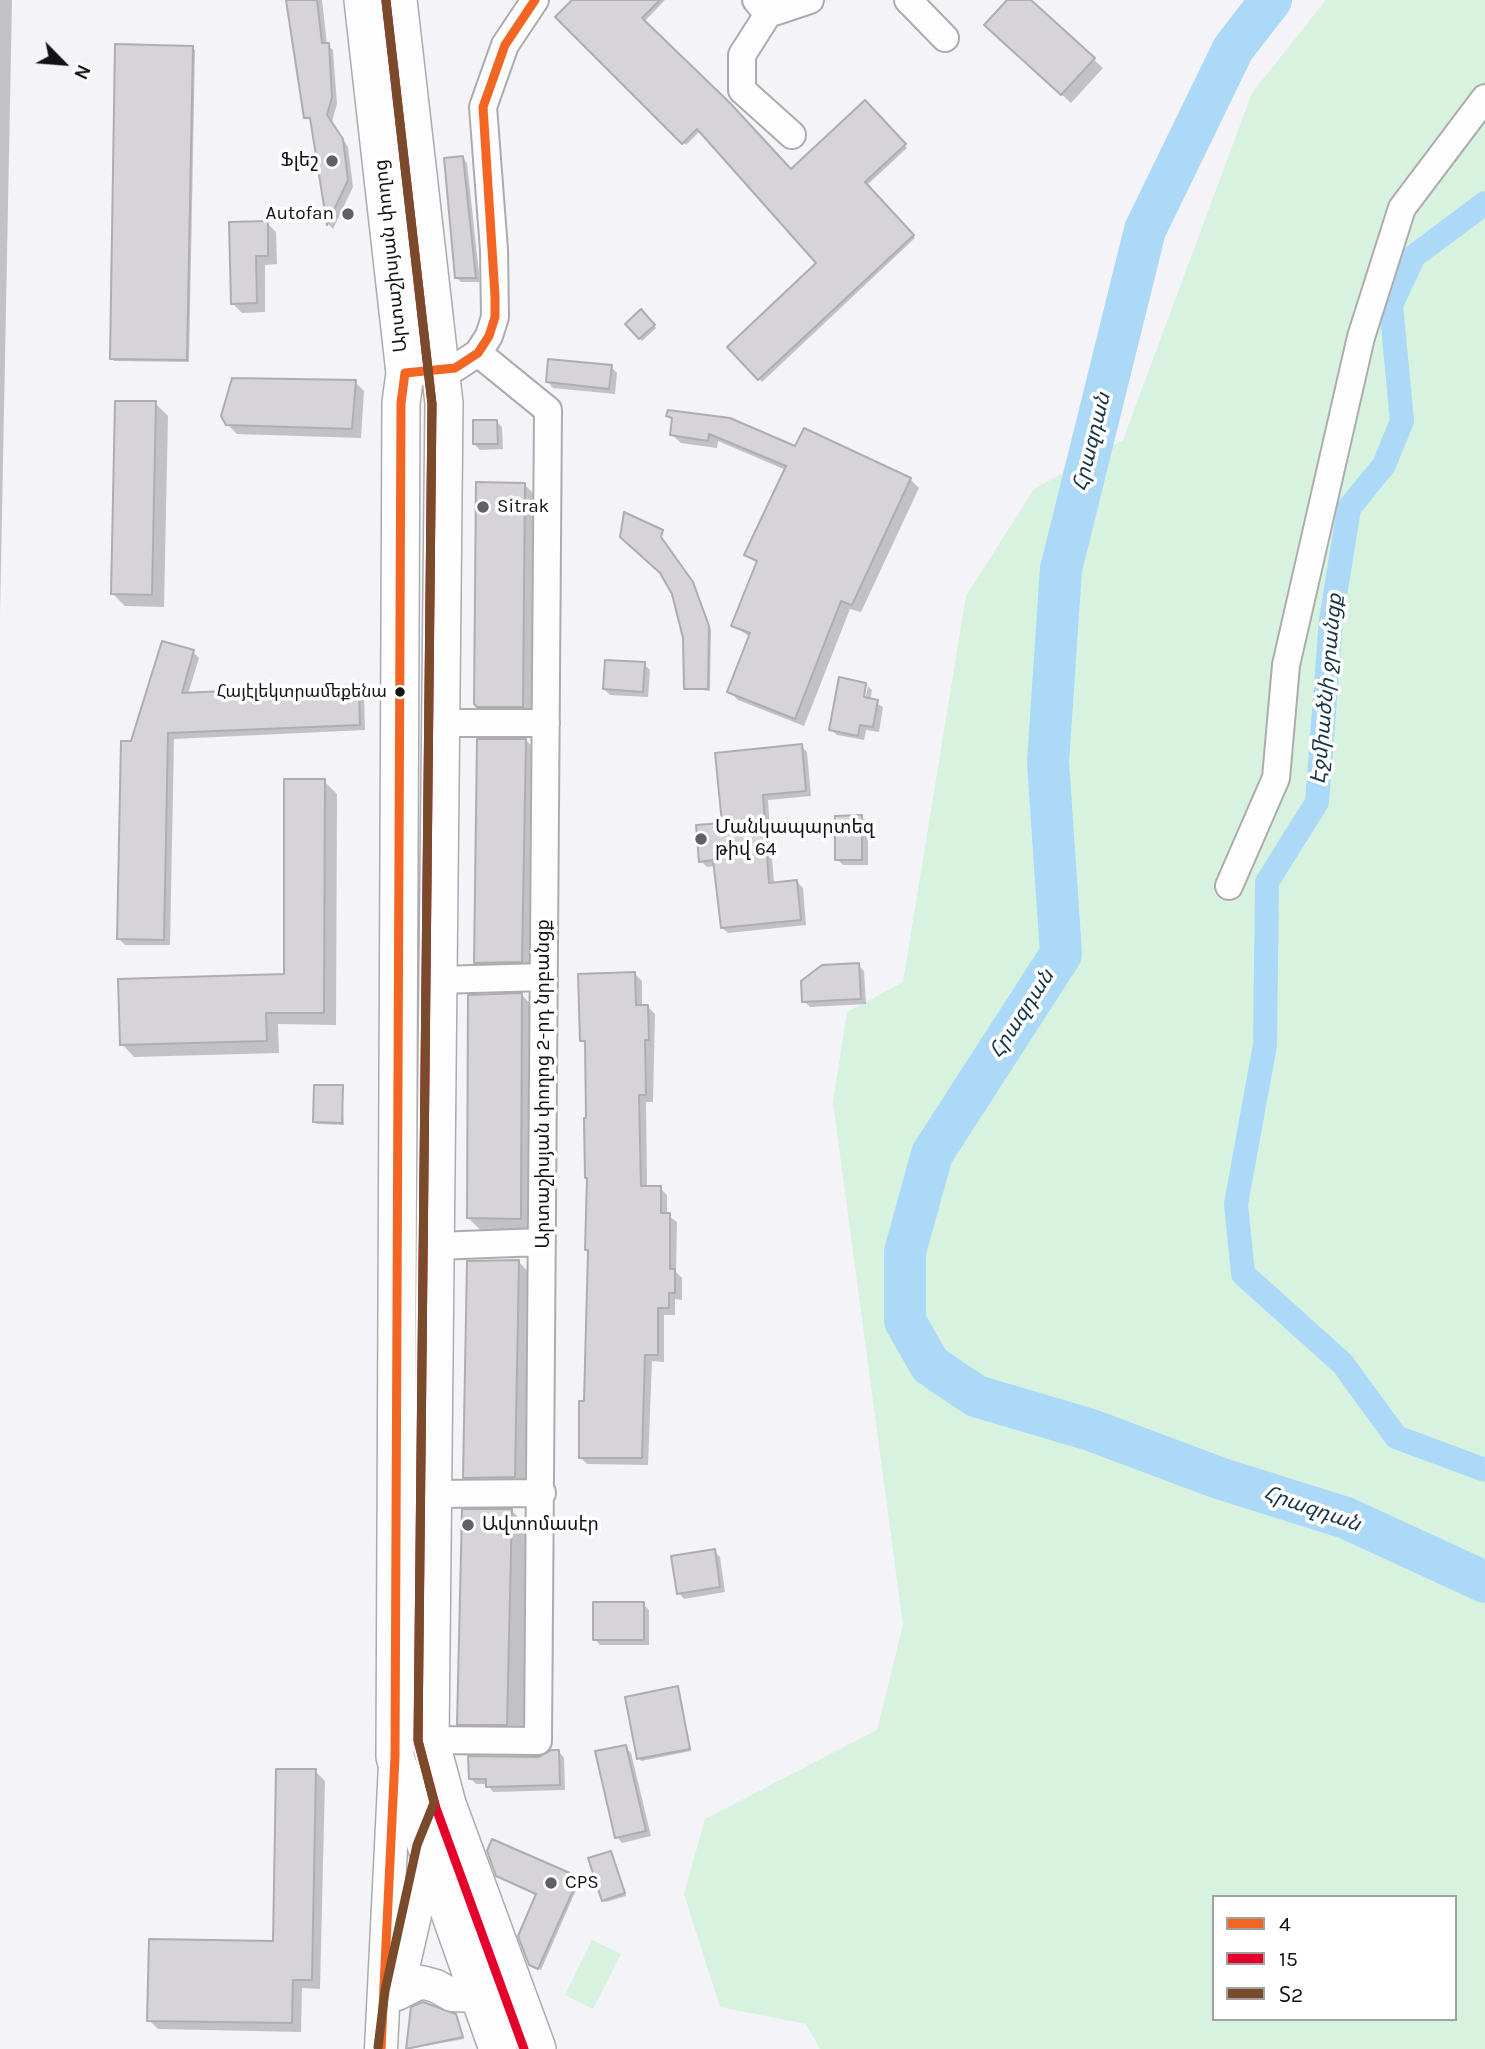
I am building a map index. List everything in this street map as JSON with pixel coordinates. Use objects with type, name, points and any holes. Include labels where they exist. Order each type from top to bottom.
[{"type":"main road","name":"Արտաշիսյան փողոց","points":[[363,0],[405,373],[401,417],[395,1757],[498,2049]]},
{"type":"main road","name":"Արտաշիսյան փողոց","points":[[398,0],[442,372],[430,1740],[447,1804],[537,2049]]},
{"type":"street","points":[[405,373],[442,372],[455,368],[478,353],[489,336],[495,317],[495,296],[483,107],[505,45],[535,0]]},
{"type":"street","points":[[792,135],[742,90],[742,55],[762,7],[810,0]]},
{"type":"street","points":[[908,0],[944,38]]},
{"type":"street","points":[[1229,886],[1276,778],[1286,665],[1361,337],[1402,208],[1485,98]]},
{"type":"street","name":"Արտաշիսյան փողոց 2-րդ նրբանցք","points":[[430,1740],[538,1741],[542,1493],[548,410],[478,353]]},
{"type":"street","points":[[441,723],[546,723]]},
{"type":"street","points":[[438,980],[544,977]]},
{"type":"street","points":[[435,1246],[542,1242]]},
{"type":"street","points":[[433,1494],[542,1493]]},
{"type":"street","points":[[381,2049],[395,1757]]},
{"type":"street","points":[[390,2049],[397,1994],[429,1848],[447,1804]]},
{"type":"street","points":[[397,1994],[421,1982],[436,1986],[452,1995],[481,1996]]},
{"type":"green space","points":[[1326,0],[1485,0],[1485,2049],[820,2049],[806,2024],[720,2007],[684,1894],[705,1819],[877,1730],[903,1625],[833,1102],[847,1012],[903,982],[966,596],[1034,489],[1123,440],[1252,93]]},
{"type":"green space","points":[[592,1940],[621,1954],[593,2009],[565,1995]]},
{"type":"building","points":[[286,0],[317,0],[322,43],[329,43],[332,97],[327,115],[343,139],[348,180],[327,225],[310,118],[304,118]]},
{"type":"building","points":[[572,0],[660,0],[642,18],[730,103],[791,169],[865,100],[906,144],[865,182],[914,235],[758,380],[727,347],[816,263],[697,129],[682,144],[555,17]]},
{"type":"building","points":[[1007,0],[1031,0],[1095,58],[1061,95],[984,25]]},
{"type":"building","points":[[115,44],[193,46],[187,360],[110,359]]},
{"type":"building","points":[[463,156],[476,278],[455,278],[444,158]]},
{"type":"building","points":[[268,221],[268,256],[256,256],[257,303],[231,304],[229,222]]},
{"type":"building","points":[[641,309],[655,325],[639,339],[625,324]]},
{"type":"building","points":[[548,359],[612,365],[609,389],[546,382]]},
{"type":"building","points":[[232,378],[356,380],[352,429],[226,425],[221,416]]},
{"type":"building","points":[[115,401],[156,401],[152,595],[111,594]]},
{"type":"building","points":[[668,410],[730,418],[795,446],[804,428],[911,478],[852,605],[841,601],[795,719],[727,692],[750,633],[731,626],[757,561],[744,555],[786,466],[709,434],[708,441],[670,435],[672,418],[666,416]]},
{"type":"building","points":[[473,420],[497,420],[498,444],[473,444]]},
{"type":"building","points":[[476,482],[525,483],[523,707],[477,707],[474,704]]},
{"type":"building","points":[[624,512],[663,530],[661,537],[693,582],[709,626],[708,689],[684,689],[683,638],[672,594],[660,573],[620,537]]},
{"type":"building","points":[[162,641],[194,650],[182,693],[359,685],[360,725],[168,733],[164,940],[117,939],[121,741],[131,741]]},
{"type":"building","points":[[605,660],[645,662],[643,692],[603,689]]},
{"type":"building","points":[[839,677],[866,683],[864,697],[878,700],[873,727],[860,725],[858,736],[829,730]]},
{"type":"building","points":[[477,739],[526,739],[522,962],[474,963]]},
{"type":"building","points":[[802,744],[806,791],[763,795],[769,883],[797,880],[801,920],[721,928],[713,860],[699,862],[696,825],[722,823],[715,753]]},
{"type":"building","points":[[284,779],[325,779],[324,1013],[266,1013],[267,1041],[120,1045],[118,979],[284,974]]},
{"type":"building","points":[[862,815],[862,860],[835,860],[835,816]]},
{"type":"building","points":[[859,963],[861,999],[802,1002],[801,981],[822,965]]},
{"type":"building","points":[[635,972],[636,1005],[648,1005],[649,1040],[645,1040],[646,1095],[639,1095],[641,1186],[661,1186],[661,1213],[670,1213],[670,1269],[675,1269],[675,1293],[669,1293],[669,1308],[658,1308],[658,1355],[645,1355],[642,1458],[579,1458],[579,1401],[584,1401],[588,1250],[585,1250],[585,1041],[580,1041],[578,974]]},
{"type":"building","points":[[522,993],[521,1219],[467,1218],[468,995]]},
{"type":"building","points":[[314,1085],[343,1085],[342,1123],[313,1122]]},
{"type":"building","points":[[519,1260],[515,1477],[463,1478],[467,1261]]},
{"type":"building","points":[[462,1509],[512,1509],[507,1725],[457,1725]]},
{"type":"building","points":[[715,1549],[720,1587],[677,1594],[671,1556]]},
{"type":"building","points":[[593,1602],[644,1602],[644,1640],[593,1640]]},
{"type":"building","points":[[678,1686],[690,1749],[637,1759],[625,1697]]},
{"type":"building","points":[[626,1745],[646,1831],[615,1838],[595,1751]]},
{"type":"building","points":[[551,1750],[559,1750],[560,1785],[486,1787],[486,1779],[469,1779],[468,1756],[538,1757]]},
{"type":"building","points":[[276,1769],[316,1769],[312,1980],[293,1980],[292,2023],[147,2021],[149,1939],[273,1941]]},
{"type":"building","points":[[492,1839],[579,1877],[538,1969],[529,1965],[518,1936],[536,1894],[496,1876],[487,1851]]},
{"type":"building","points":[[611,1851],[625,1893],[602,1901],[588,1858]]},
{"type":"building","points":[[423,2002],[456,2014],[463,2037],[406,2049],[411,2007]]},
{"type":"waterway","name":"Հրազդան","points":[[1271,0],[1233,49],[1145,230],[1061,569],[1048,762],[1061,954],[932,1154],[905,1252],[905,1321],[930,1365],[976,1396],[1091,1430],[1219,1478],[1346,1518],[1485,1582]]},
{"type":"waterway","name":"Էջմիածնի ջրանցք","points":[[1485,203],[1414,256],[1391,305],[1402,421],[1384,465],[1349,508],[1331,620],[1317,802],[1267,882],[1265,1045],[1236,1204],[1243,1274],[1343,1364],[1396,1437],[1485,1470]]},
{"type":"transit line","name":"4","points":[[381,2049],[395,1757],[401,403],[405,373],[455,368],[478,353],[489,336],[495,317],[495,296],[483,107],[505,45],[535,0]]},
{"type":"transit line","name":"15","points":[[386,1],[432,404],[418,1741],[436,1808],[524,2049]]},
{"type":"transit line","name":"Տ2","points":[[378,2047],[385,1991],[417,1845],[434,1803],[418,1740],[432,404],[386,1]]},
{"type":"place","name":"Ֆլեշ","points":[[332,161]]},
{"type":"place","name":"Autofan","points":[[348,214]]},
{"type":"place","name":"Sitrak","points":[[483,507]]},
{"type":"place","name":"Հայէլեկտրամեքենա","points":[[400,692]]},
{"type":"place","name":"Մանկապարտեզ թիվ 64","points":[[701,839]]},
{"type":"place","name":"Ավտոմասէր","points":[[468,1525]]},
{"type":"place","name":"CPS","points":[[551,1883]]}]
